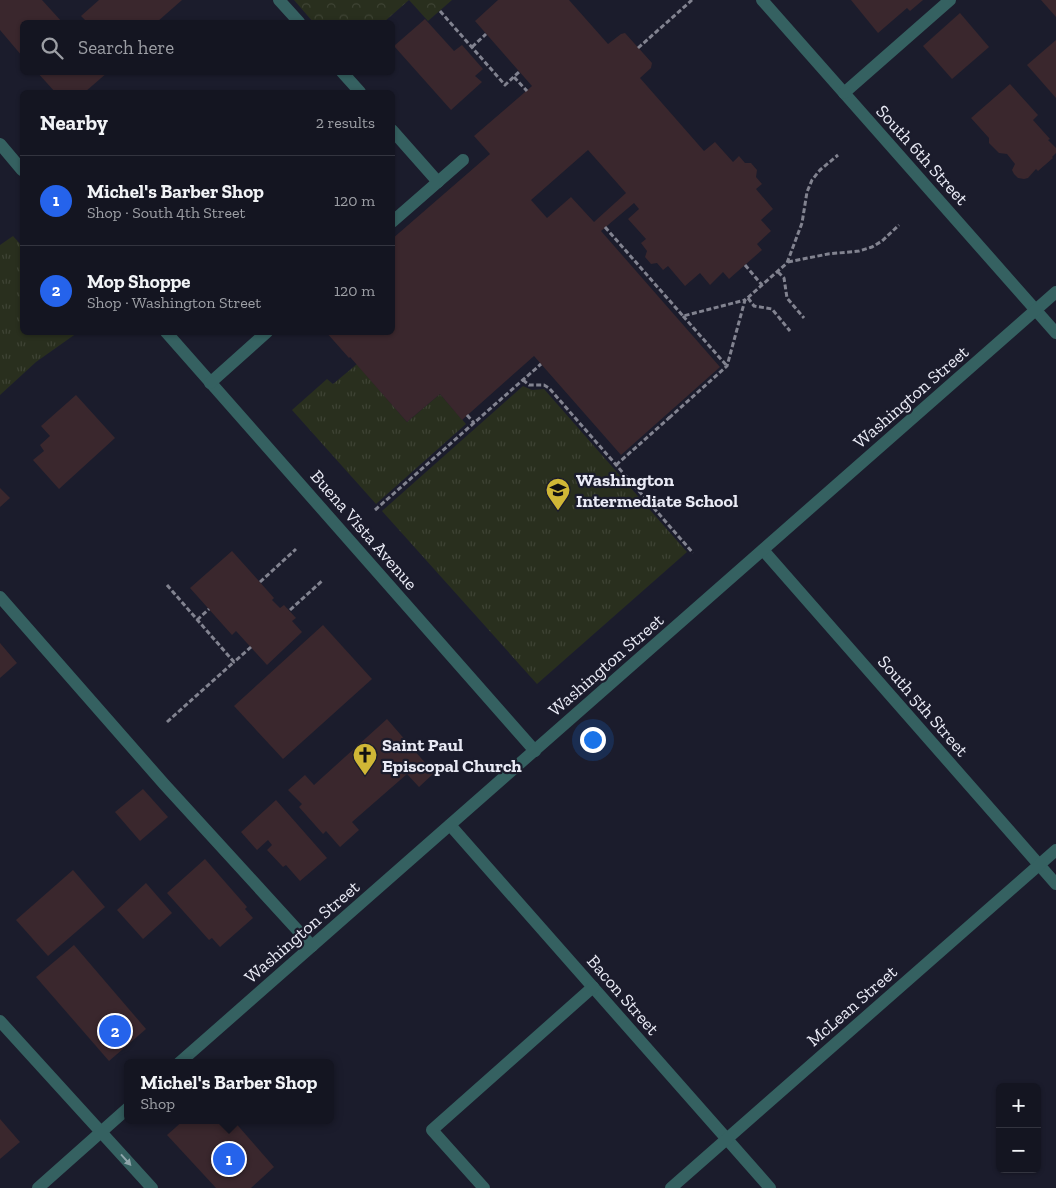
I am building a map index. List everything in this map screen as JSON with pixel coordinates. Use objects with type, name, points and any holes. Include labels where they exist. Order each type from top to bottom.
[{"type":"street","points":[[279,0],[297,20]]},
{"type":"street","name":"South 6th Street","points":[[762,0],[1056,332]]},
{"type":"street","points":[[844,93],[950,0]]},
{"type":"street","points":[[345,75],[358,90]]},
{"type":"street","points":[[395,133],[438,182]]},
{"type":"street","points":[[0,144],[20,168]]},
{"type":"street","points":[[395,219],[463,160]]},
{"type":"street","name":"Washington Street","points":[[184,1059],[1056,292]]},
{"type":"street","name":"Buena Vista Avenue","points":[[169,335],[535,751]]},
{"type":"street","points":[[210,383],[264,335]]},
{"type":"street","name":"South 5th Street","points":[[763,550],[1056,884]]},
{"type":"street","points":[[0,597],[164,784],[312,946]]},
{"type":"street","name":"Bacon Street","points":[[450,825],[770,1188]]},
{"type":"street","name":"McLean Street","points":[[671,1188],[1056,850]]},
{"type":"street","points":[[484,1188],[432,1130],[593,987]]},
{"type":"street","points":[[0,1021],[152,1188]]},
{"type":"street","points":[[38,1188],[124,1111]]},
{"type":"path","points":[[638,48],[692,0]]},
{"type":"path","points":[[440,11],[505,85],[520,72]]},
{"type":"path","points":[[472,47],[486,34]]},
{"type":"path","points":[[514,77],[527,91]]},
{"type":"path","points":[[683,316],[747,299],[787,263],[802,223],[807,192],[812,180],[838,154]]},
{"type":"path","points":[[787,263],[828,254],[859,251],[872,247],[899,225]]},
{"type":"path","points":[[605,228],[727,366]]},
{"type":"path","points":[[745,265],[762,285]]},
{"type":"path","points":[[778,272],[784,278],[787,298],[804,318]]},
{"type":"path","points":[[747,299],[754,306],[772,309],[790,331]]},
{"type":"path","points":[[616,465],[668,416],[727,366],[747,299]]},
{"type":"path","points":[[375,510],[541,364]]},
{"type":"path","points":[[523,380],[529,386],[544,385],[548,388],[693,552]]},
{"type":"path","points":[[467,415],[474,423]]},
{"type":"path","points":[[260,582],[296,549]]},
{"type":"path","points":[[290,610],[323,580]]},
{"type":"path","points":[[166,585],[234,662]]},
{"type":"path","points":[[197,620],[209,609]]},
{"type":"path","points":[[166,722],[250,647]]},
{"type":"green space","points":[[294,0],[409,0],[386,20],[311,20]]},
{"type":"green space","points":[[409,0],[452,0],[428,21]]},
{"type":"green space","points":[[13,236],[20,244],[20,335],[74,335],[36,362],[0,395],[0,245]]},
{"type":"green space","points":[[357,364],[407,422],[440,394],[466,424],[376,504],[292,410],[327,379],[333,384]]},
{"type":"green space","points":[[523,386],[532,390],[544,389],[687,552],[537,684],[382,511]]},
{"type":"building","points":[[0,0],[42,0],[60,20],[20,20],[20,54],[0,30]]},
{"type":"building","points":[[99,0],[182,0],[159,20],[85,20],[81,16]]},
{"type":"building","points":[[498,0],[569,0],[608,44],[625,33],[652,63],[651,68],[640,78],[704,151],[715,142],[733,162],[739,156],[745,163],[751,163],[757,170],[756,177],[762,184],[756,189],[773,209],[761,220],[771,231],[757,244],[762,250],[729,279],[723,272],[710,285],[700,273],[685,286],[668,266],[663,270],[657,263],[651,264],[645,257],[647,251],[641,243],[646,239],[628,219],[639,209],[634,203],[601,231],[720,367],[621,455],[534,356],[462,420],[440,394],[407,422],[329,335],[395,335],[395,236],[490,154],[474,136],[532,86],[475,21]],"holes":[[[588,150],[626,193],[594,222],[571,197],[547,218],[531,200]]]},
{"type":"building","points":[[851,0],[923,0],[910,11],[907,8],[878,33]]},
{"type":"building","points":[[1041,0],[1056,0],[1056,17]]},
{"type":"building","points":[[960,13],[989,47],[952,79],[923,46]]},
{"type":"building","points":[[425,19],[454,51],[462,45],[483,69],[475,76],[482,82],[451,110],[395,45]]},
{"type":"building","points":[[1056,40],[1056,98],[1027,65]]},
{"type":"building","points":[[40,75],[105,75],[87,90],[53,90]]},
{"type":"building","points":[[1010,84],[1038,115],[1033,120],[1056,148],[1053,158],[1038,171],[1036,169],[1028,178],[1024,179],[1018,178],[1014,174],[1012,170],[1015,164],[1007,154],[999,153],[989,143],[989,138],[971,118]]},
{"type":"building","points":[[76,395],[115,438],[59,489],[33,460],[44,451],[40,445],[50,436],[41,426]]},
{"type":"building","points":[[0,488],[10,498],[0,507]]},
{"type":"building","points":[[232,551],[274,598],[272,600],[280,608],[284,605],[296,618],[292,621],[302,632],[267,665],[236,631],[232,635],[190,588]]},
{"type":"building","points":[[323,625],[372,679],[283,759],[234,706]]},
{"type":"building","points":[[0,643],[17,663],[0,678]]},
{"type":"building","points":[[387,719],[434,773],[419,787],[407,774],[352,822],[359,830],[340,847],[326,831],[323,834],[299,807],[302,804],[288,790],[305,775],[314,785]]},
{"type":"building","points":[[143,789],[168,817],[140,841],[115,812]]},
{"type":"building","points":[[276,800],[327,858],[300,881],[286,865],[283,867],[267,850],[272,845],[268,840],[257,850],[241,832]]},
{"type":"building","points":[[205,859],[247,907],[245,909],[253,918],[220,947],[212,938],[209,940],[167,893]]},
{"type":"building","points":[[73,870],[105,907],[48,956],[16,920]]},
{"type":"building","points":[[146,883],[172,913],[143,939],[117,910]]},
{"type":"building","points":[[74,945],[146,1029],[109,1061],[36,977]]},
{"type":"building","points":[[0,1119],[20,1142],[0,1159]]},
{"type":"building","points":[[179,1124],[236,1124],[274,1167],[251,1188],[216,1188],[167,1135]]},
{"type":"place","name":"Washington Intermediate School","points":[[558,511]]},
{"type":"place","name":"Saint Paul Episcopal Church","points":[[365,776]]},
{"type":"place","name":"Mop Shoppe","points":[[115,1031]]},
{"type":"place","name":"Michel's Barber Shop","points":[[229,1159]]}]
